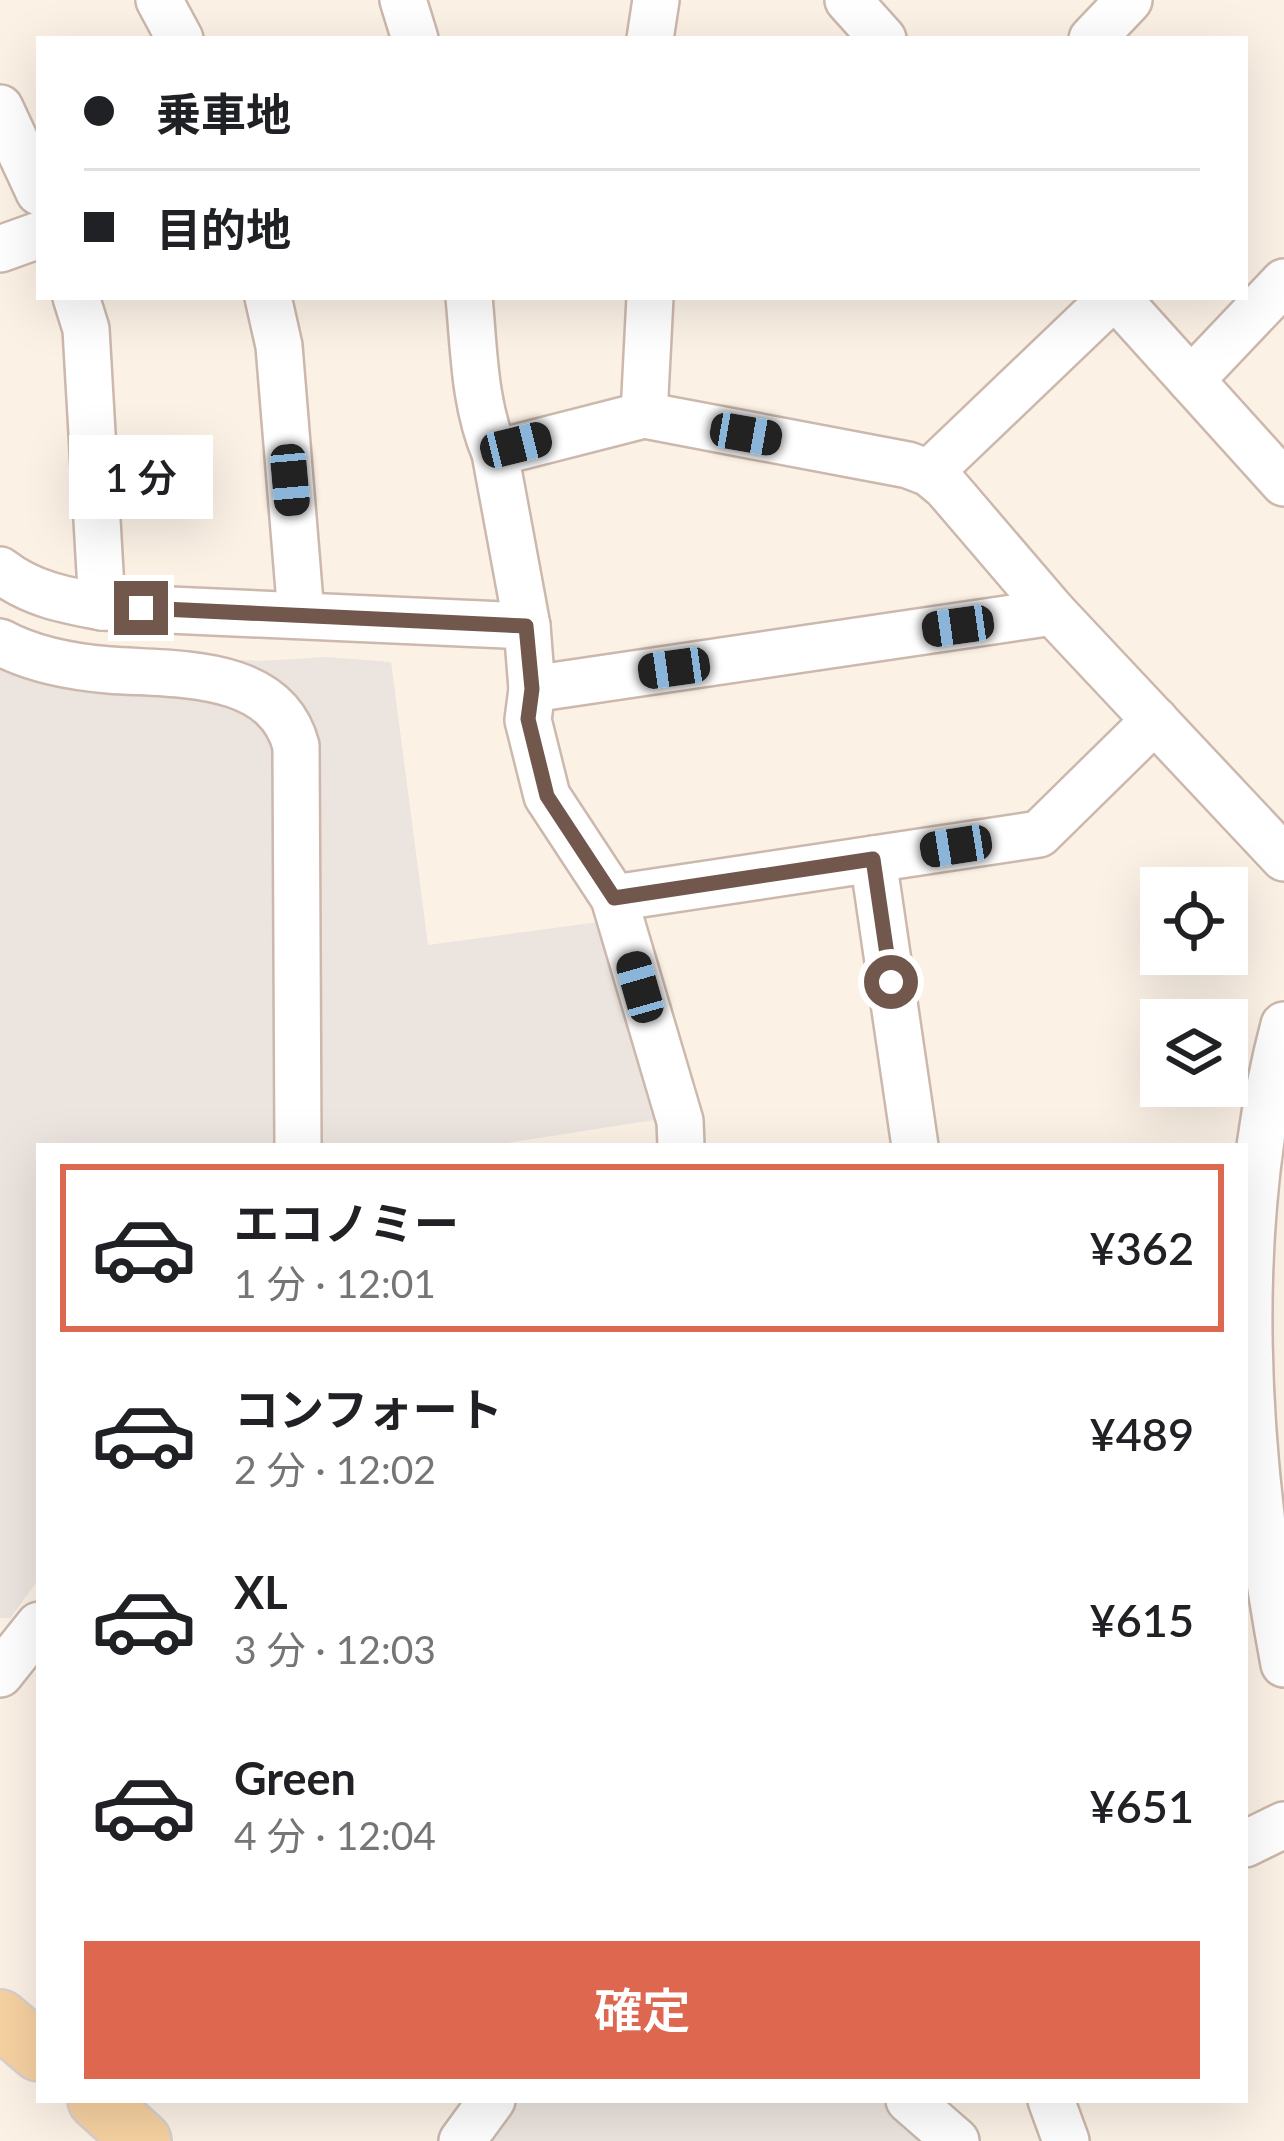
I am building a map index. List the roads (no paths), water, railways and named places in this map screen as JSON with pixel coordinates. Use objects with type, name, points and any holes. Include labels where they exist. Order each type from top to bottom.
[{"type":"main road","points":[[0,2019],[36,2049]]},
{"type":"main road","points":[[100,2103],[142,2141]]},
{"type":"street","points":[[159,0],[178,36]]},
{"type":"street","points":[[403,0],[414,36]]},
{"type":"street","points":[[650,36],[656,0]]},
{"type":"street","points":[[848,0],[880,36]]},
{"type":"street","points":[[1095,36],[1129,0]]},
{"type":"street","points":[[0,108],[36,186]]},
{"type":"street","points":[[0,249],[36,236]]},
{"type":"street","points":[[1191,380],[1284,282]]},
{"type":"street","points":[[77,300],[86,329],[102,607]]},
{"type":"street","points":[[269,300],[279,346],[301,615]]},
{"type":"street","points":[[469,300],[479,400],[495,453],[526,626],[532,689],[528,719],[547,796],[614,898],[680,1121],[681,1143]]},
{"type":"street","points":[[644,415],[650,300]]},
{"type":"street","points":[[929,473],[1111,300]]},
{"type":"street","points":[[1117,300],[1284,483]]},
{"type":"street","points":[[495,453],[644,415],[908,464],[929,473],[1284,858]]},
{"type":"street","points":[[0,569],[19,584],[56,599],[102,607],[526,626]]},
{"type":"street","points":[[532,689],[1053,612]]},
{"type":"street","points":[[0,642],[37,658],[104,670],[218,680],[272,704],[291,730],[296,746],[298,1143]]},
{"type":"street","points":[[614,898],[1039,833],[1155,720]]},
{"type":"street","points":[[873,859],[915,1143]]},
{"type":"street","points":[[1248,1375],[1261,1153],[1284,1025]]},
{"type":"street","points":[[1248,1404],[1269,1448],[1271,1598],[1284,1664]]},
{"type":"street","points":[[1248,1843],[1284,1825]]},
{"type":"street","points":[[462,2141],[490,2103]]},
{"type":"street","points":[[912,2103],[956,2141]]},
{"type":"street","points":[[1052,2103],[1066,2141]]}]
